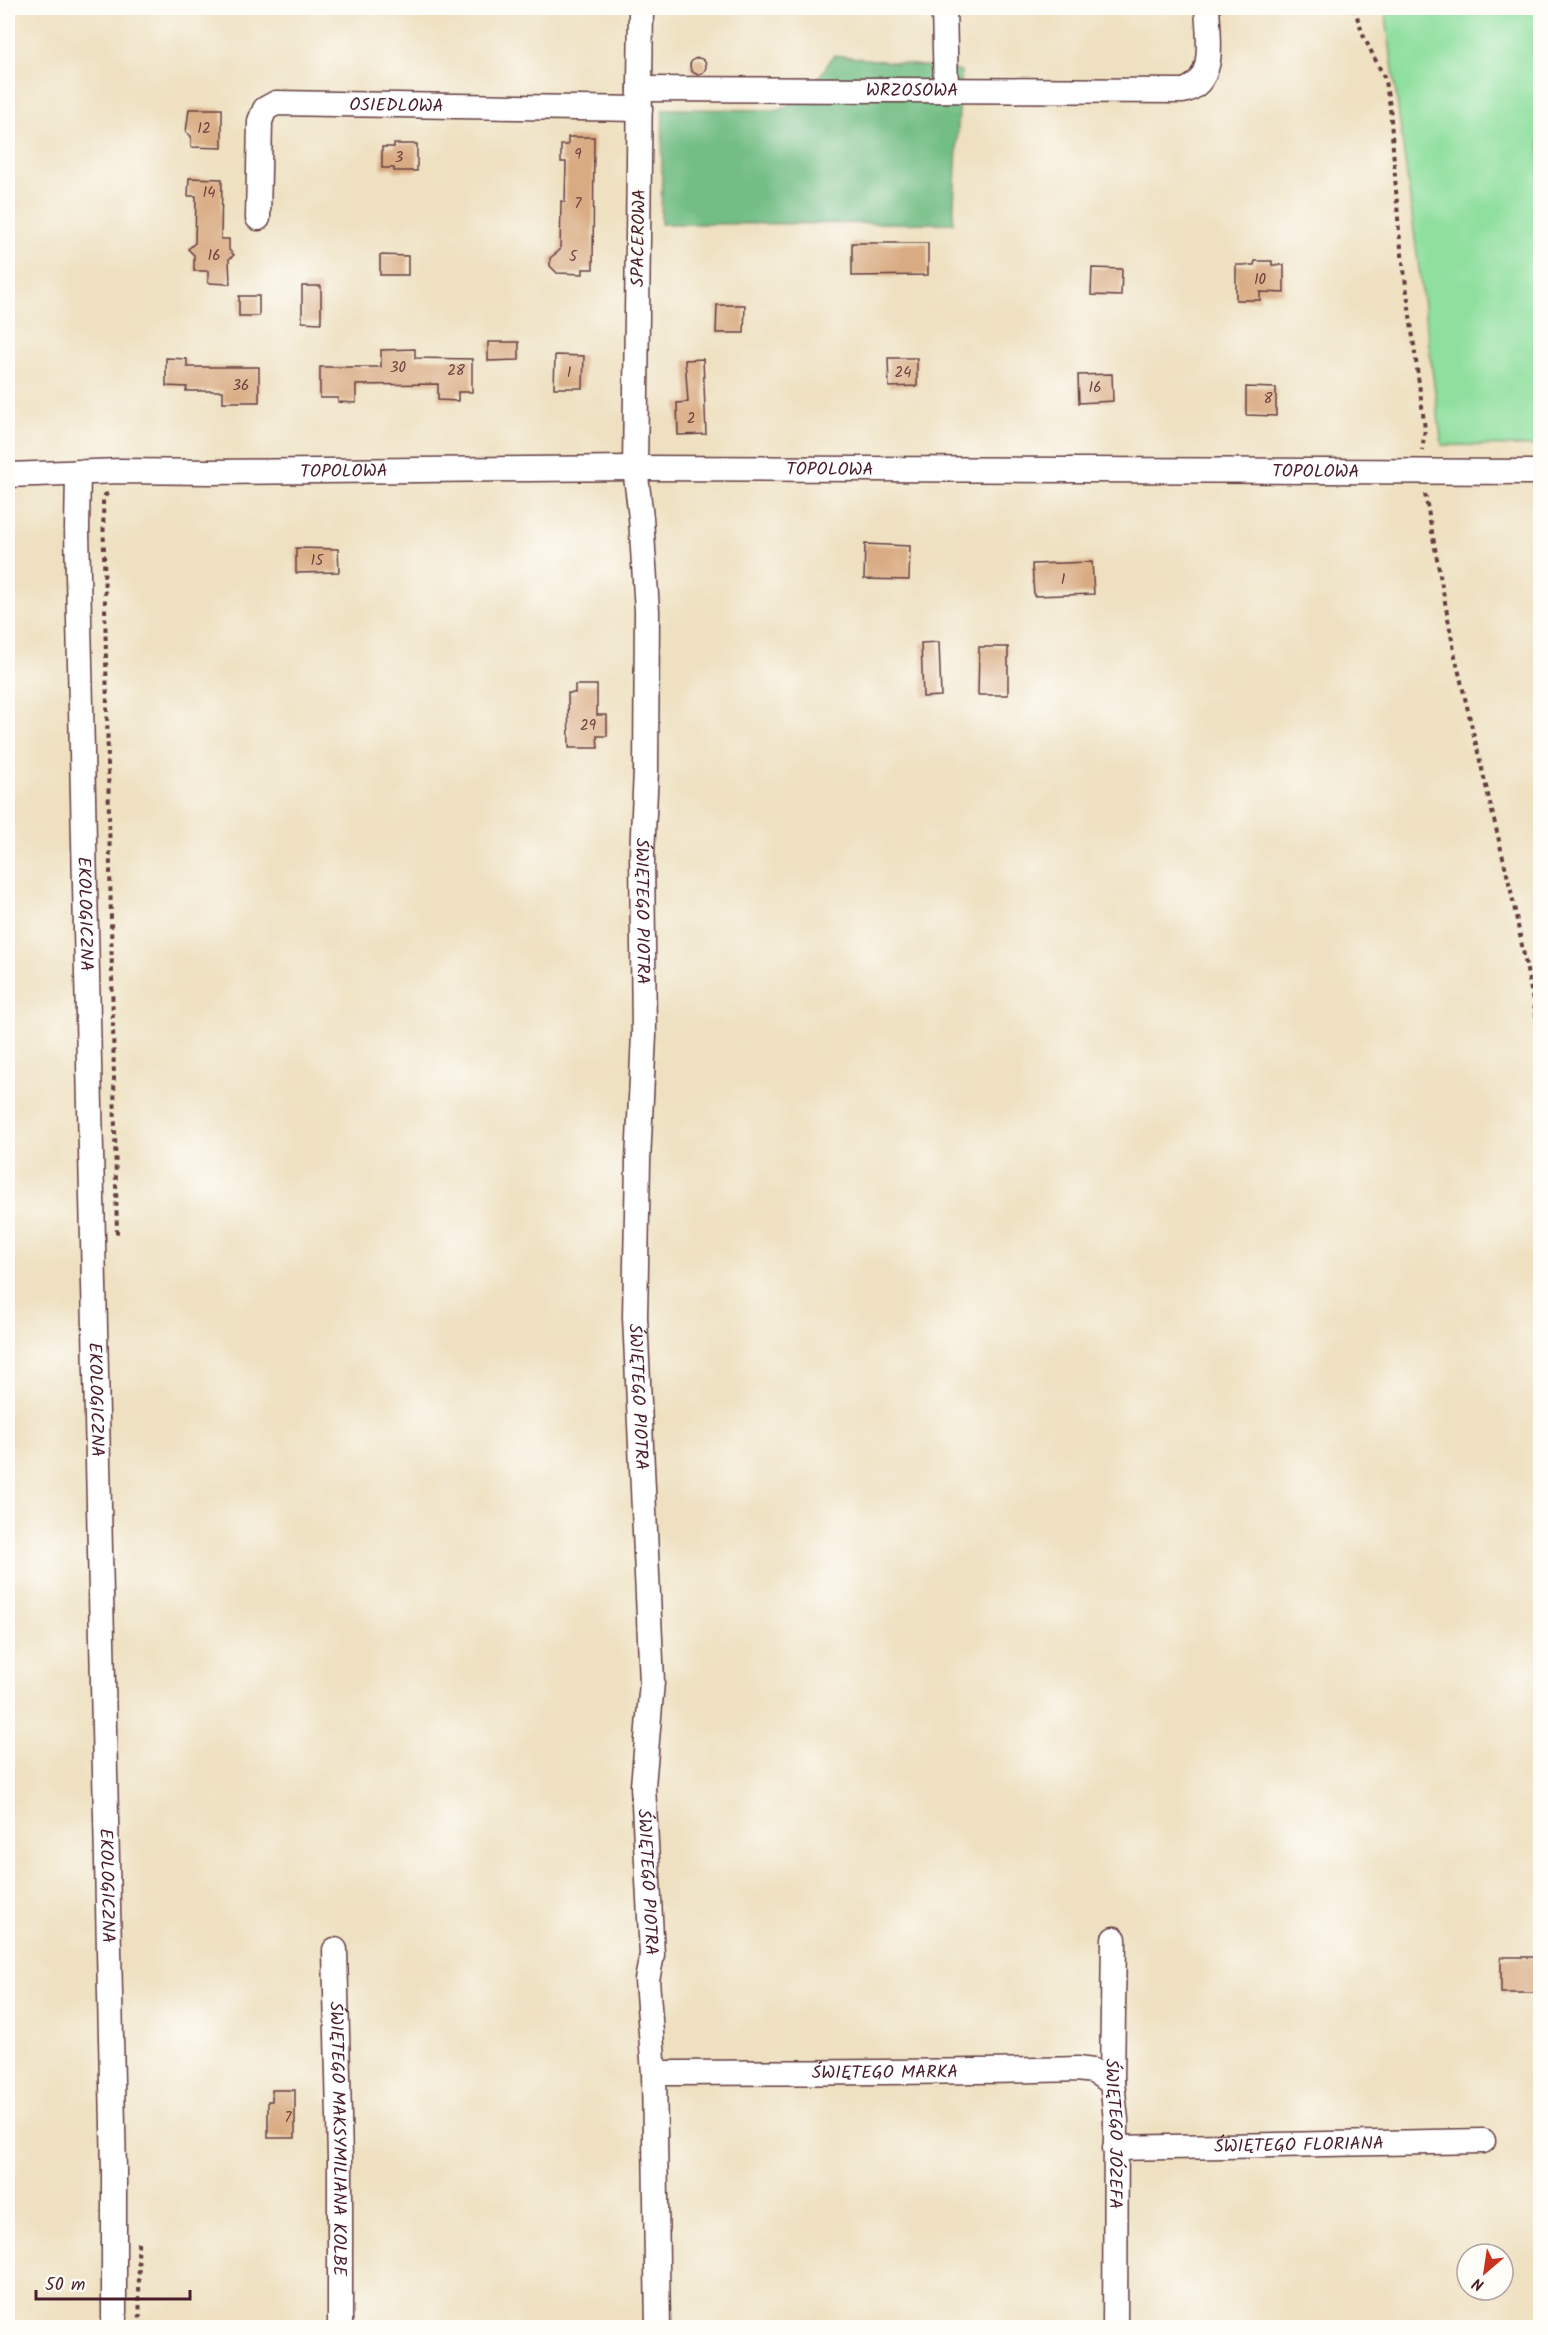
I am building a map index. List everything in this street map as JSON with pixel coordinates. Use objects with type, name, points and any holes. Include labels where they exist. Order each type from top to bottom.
[{"type":"street","name":"SPACEROWA","points":[[635,468],[641,8]]},
{"type":"street","points":[[944,8],[946,90]]},
{"type":"street","name":"WRZOSOWA","points":[[640,99],[946,90],[1183,91],[1191,89],[1198,83],[1208,61],[1208,8]]},
{"type":"street","name":"OSIEDLOWA","points":[[258,218],[260,121],[265,109],[276,103],[640,99]]},
{"type":"street","name":"TOPOLOWA","points":[[8,475],[120,471],[1427,462],[1540,472]]},
{"type":"street","name":"ŚWIĘTEGO PIOTRA","points":[[635,468],[647,611],[646,771],[642,854],[644,1035],[638,1161],[635,1317],[652,1682],[643,1786],[652,1955],[647,1980],[654,2073],[658,2328]]},
{"type":"street","name":"EKOLOGICZNA","points":[[78,472],[77,530],[114,2159],[114,2328]]},
{"type":"street","name":"ŚWIĘTEGO JÓZEFA","points":[[1114,1939],[1112,2082],[1115,2107],[1115,2328]]},
{"type":"street","name":"ŚWIĘTEGO MAKSYMILIANA KOLBE","points":[[335,1950],[340,2148],[340,2328]]},
{"type":"street","name":"ŚWIĘTEGO MARKA","points":[[654,2073],[816,2071],[955,2073],[1077,2069],[1093,2071],[1112,2082]]},
{"type":"street","name":"ŚWIĘTEGO FLORIANA","points":[[1115,2148],[1483,2141]]},
{"type":"path","points":[[1354,8],[1364,37],[1384,77],[1390,106],[1399,232],[1425,429],[1422,453],[1427,462],[1455,656],[1511,891],[1540,1035]]},
{"type":"green space","points":[[1385,8],[1540,8],[1540,446],[1442,445]]},
{"type":"green space","points":[[834,55],[961,71],[953,223],[661,224],[663,109],[781,110],[810,91]]},
{"type":"building","points":[[695,58],[701,58],[706,66],[704,72],[695,74],[690,69],[690,63]]},
{"type":"building","points":[[189,109],[222,109],[222,148],[191,147],[191,136],[186,132]]},
{"type":"building","points":[[568,137],[594,137],[593,269],[583,269],[583,274],[557,273],[550,266],[550,258],[560,250],[561,201],[565,202],[566,162],[561,162],[561,145],[568,145]]},
{"type":"building","points":[[394,144],[417,144],[417,171],[394,171],[394,168],[382,168],[382,147],[394,147]]},
{"type":"building","points":[[189,178],[222,179],[221,239],[229,239],[229,250],[234,255],[229,259],[230,284],[208,283],[208,271],[194,271],[194,255],[188,249],[195,243],[196,196],[188,196]]},
{"type":"building","points":[[852,243],[928,243],[928,275],[852,276]]},
{"type":"building","points":[[380,255],[408,256],[408,275],[380,275]]},
{"type":"building","points":[[1255,261],[1272,261],[1272,265],[1284,265],[1284,293],[1260,292],[1260,300],[1236,300],[1236,265],[1254,265]]},
{"type":"building","points":[[1092,268],[1122,269],[1121,296],[1091,295]]},
{"type":"building","points":[[302,286],[321,286],[321,323],[302,322]]},
{"type":"building","points":[[239,296],[259,296],[259,316],[239,316]]},
{"type":"building","points":[[717,305],[745,305],[744,333],[716,333]]},
{"type":"building","points":[[488,342],[519,342],[519,360],[488,361]]},
{"type":"building","points":[[415,349],[415,358],[472,359],[472,392],[458,392],[458,401],[438,400],[438,384],[356,385],[356,403],[338,402],[338,398],[320,398],[320,367],[381,367],[381,350]]},
{"type":"building","points":[[555,355],[584,356],[583,388],[554,388]]},
{"type":"building","points":[[166,358],[187,359],[187,367],[259,367],[259,402],[223,402],[223,391],[186,391],[187,387],[166,386]]},
{"type":"building","points":[[888,358],[917,358],[917,386],[889,387]]},
{"type":"building","points":[[703,359],[706,434],[678,435],[677,403],[688,402],[685,360]]},
{"type":"building","points":[[1112,374],[1113,401],[1079,403],[1078,375]]},
{"type":"building","points":[[1246,387],[1276,388],[1276,416],[1246,415]]},
{"type":"building","points":[[865,544],[910,546],[909,580],[864,579]]},
{"type":"building","points":[[296,548],[338,549],[339,572],[296,573]]},
{"type":"building","points":[[1092,562],[1094,594],[1034,596],[1032,564]]},
{"type":"building","points":[[939,642],[941,696],[923,697],[921,643]]},
{"type":"building","points":[[979,647],[1008,647],[1008,695],[978,695]]},
{"type":"building","points":[[575,685],[597,685],[597,715],[607,715],[607,736],[597,736],[598,748],[569,748],[568,693],[575,693]]},
{"type":"building","points":[[1501,1957],[1540,1957],[1540,1993],[1501,1993]]},
{"type":"building","points":[[272,2090],[295,2090],[295,2138],[268,2138],[268,2101],[272,2101]]}]
